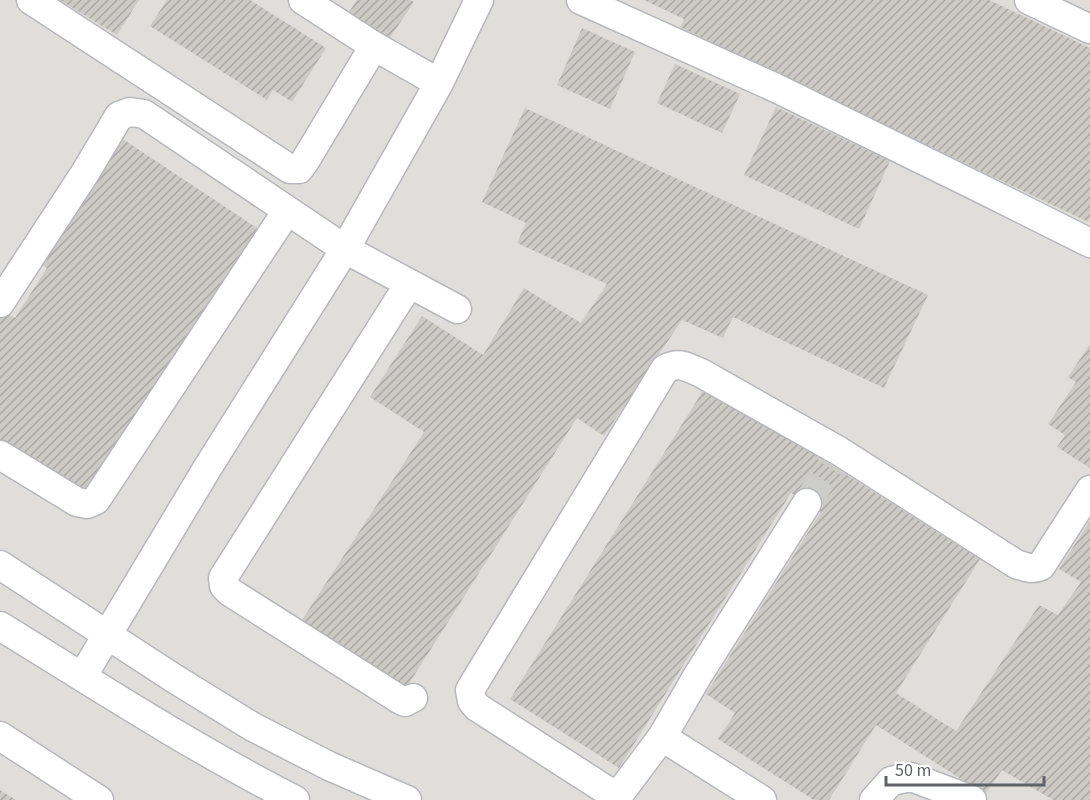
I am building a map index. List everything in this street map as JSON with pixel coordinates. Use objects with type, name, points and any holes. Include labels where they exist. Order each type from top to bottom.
[{"type":"street","points":[[32,0],[290,169],[299,169],[305,161],[374,46]]},
{"type":"street","points":[[82,677],[208,467],[345,249],[439,83],[479,0]]},
{"type":"street","points":[[1029,0],[1090,29]]},
{"type":"street","points":[[588,1],[777,88],[1090,243]]},
{"type":"street","points":[[319,4],[374,46],[439,83]]},
{"type":"street","points":[[0,303],[85,173],[119,116],[130,112],[144,114],[345,249],[457,309]]},
{"type":"street","points":[[0,455],[77,502],[87,504],[96,500],[287,211]]},
{"type":"street","points":[[409,284],[223,578],[224,586],[240,598],[399,699],[405,702],[413,699]]},
{"type":"street","points":[[807,503],[698,675],[662,737],[617,799],[477,707],[472,701],[470,690],[665,369],[673,365],[682,365],[701,373],[835,458],[1016,564],[1030,568],[1041,566],[1090,490]]},
{"type":"street","points":[[0,565],[175,679],[254,727],[329,766],[407,800]]},
{"type":"street","points":[[0,626],[143,715],[295,800]]},
{"type":"street","points":[[0,736],[99,800]]},
{"type":"street","points":[[662,737],[762,800]]},
{"type":"street","points":[[874,800],[891,781],[911,777],[972,800]]},
{"type":"shaded area","points":[[0,0],[1090,0],[1090,800],[0,800]]},
{"type":"building","points":[[60,0],[139,0],[117,35]]},
{"type":"building","points":[[167,0],[250,0],[326,48],[292,102],[273,90],[267,100],[150,26]]},
{"type":"building","points":[[357,0],[410,0],[414,2],[389,39],[349,12]]},
{"type":"building","points":[[644,0],[989,0],[1090,48],[1090,217],[1088,222],[680,27],[684,19]]},
{"type":"building","points":[[582,28],[635,52],[610,109],[557,85]]},
{"type":"building","points":[[675,64],[740,94],[722,133],[657,103]]},
{"type":"building","points":[[776,107],[890,161],[859,229],[744,175]]},
{"type":"building","points":[[525,108],[928,295],[884,388],[733,317],[723,338],[682,320],[604,436],[577,418],[405,690],[302,620],[424,432],[370,397],[422,316],[483,355],[524,288],[581,323],[607,284],[517,243],[526,223],[482,202]]},
{"type":"building","points":[[115,134],[263,232],[86,501],[0,445],[0,315],[3,310],[15,318],[47,268],[32,258]]},
{"type":"building","points":[[1090,344],[1090,468],[1057,447],[1065,435],[1048,424],[1076,382],[1068,377]]},
{"type":"building","points":[[706,386],[980,559],[896,693],[956,731],[1039,605],[1058,615],[1081,582],[1059,569],[1090,521],[1090,800],[1053,800],[1002,770],[985,794],[876,725],[829,800],[814,800],[718,739],[735,713],[706,694],[821,512],[791,493],[619,768],[510,699]]},
{"type":"building","points":[[0,790],[16,800],[0,800]]},
{"type":"tunnel","points":[[807,503],[831,465]]}]
